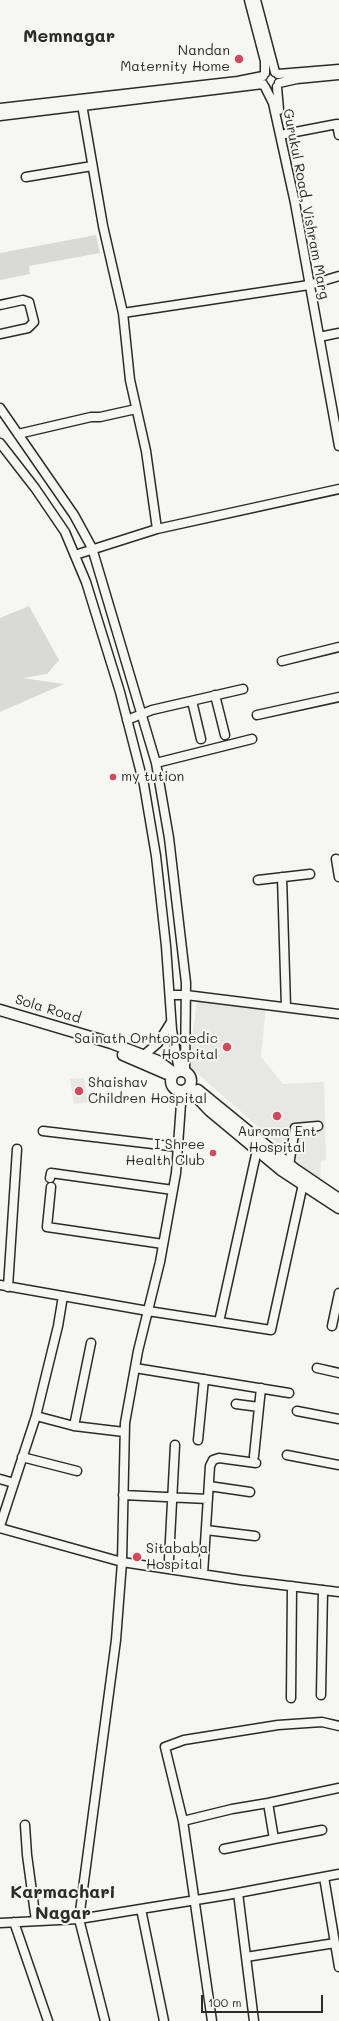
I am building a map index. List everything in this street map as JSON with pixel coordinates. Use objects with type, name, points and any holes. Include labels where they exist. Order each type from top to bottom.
[{"type":"main road","name":"Sola Road","points":[[0,1010],[111,1043],[158,1061],[178,1073]]},
{"type":"main road","name":"Sola Road","points":[[0,1016],[109,1049],[157,1068],[178,1073]]},
{"type":"main road","points":[[187,1087],[190,1076],[178,1073],[173,1086],[187,1087],[289,1164],[339,1199]]},
{"type":"main road","points":[[187,1087],[210,1111],[281,1170],[339,1208]]},
{"type":"street","points":[[249,0],[265,61],[264,86]]},
{"type":"street","points":[[256,0],[277,73]]},
{"type":"street","points":[[0,116],[238,81],[264,74],[339,69]]},
{"type":"street","name":"Gurukul Road, Vishram Marg","points":[[277,73],[278,102],[300,202],[311,284],[324,336],[339,419]]},
{"type":"street","points":[[0,108],[81,103],[264,86],[271,89],[278,85],[297,79],[339,75]]},
{"type":"street","name":"Gurukul Road, Vishram Marg","points":[[264,86],[273,103],[290,180],[311,284],[339,446]]},
{"type":"street","points":[[81,103],[92,166],[123,313],[130,380],[150,478],[157,529]]},
{"type":"street","points":[[285,134],[336,124],[339,135]]},
{"type":"street","points":[[26,177],[92,166]]},
{"type":"street","points":[[123,313],[311,284],[339,276]]},
{"type":"street","points":[[0,305],[23,300],[29,302],[34,322],[28,328],[0,334]]},
{"type":"street","points":[[324,336],[339,333]]},
{"type":"street","points":[[0,408],[74,515],[92,548],[156,763],[169,838],[179,918],[186,995],[178,1073]]},
{"type":"street","points":[[18,434],[91,417],[100,417],[136,409]]},
{"type":"street","points":[[0,443],[35,488],[64,532],[75,555],[86,582],[127,720],[144,786],[154,843],[166,946],[171,1021],[178,1073]]},
{"type":"street","points":[[75,555],[92,548],[157,529],[339,489]]},
{"type":"street","points":[[282,661],[339,647]]},
{"type":"street","points":[[127,720],[152,710],[243,689]]},
{"type":"street","points":[[215,695],[225,735]]},
{"type":"street","points":[[257,715],[339,698]]},
{"type":"street","points":[[192,700],[201,739]]},
{"type":"street","points":[[156,763],[252,739]]},
{"type":"street","points":[[336,859],[339,877]]},
{"type":"street","points":[[258,880],[310,874]]},
{"type":"street","points":[[282,877],[286,1007]]},
{"type":"street","points":[[170,995],[186,995],[339,1014]]},
{"type":"street","points":[[144,1056],[158,1043],[171,1021]]},
{"type":"street","points":[[105,2021],[79,1919],[116,1640],[122,1562],[124,1432],[135,1368],[163,1244],[173,1190],[187,1087]]},
{"type":"street","points":[[289,1164],[295,1128],[318,1126]]},
{"type":"street","points":[[43,1131],[178,1147]]},
{"type":"street","points":[[17,1149],[4,1286],[148,1311],[271,1330],[303,1184]]},
{"type":"street","points":[[220,1322],[257,1150]]},
{"type":"street","points":[[163,1244],[47,1227],[50,1173],[173,1190]]},
{"type":"street","points":[[332,1326],[339,1293]]},
{"type":"street","points":[[63,1296],[58,1326],[36,1416],[0,1527],[122,1562],[339,1592]]},
{"type":"street","points":[[74,1426],[91,1343]]},
{"type":"street","points":[[135,1368],[290,1393]]},
{"type":"street","points":[[317,1368],[339,1373]]},
{"type":"street","points":[[198,1440],[204,1379]]},
{"type":"street","points":[[203,1574],[210,1466],[213,1460],[219,1458],[255,1459],[261,1388]]},
{"type":"street","points":[[236,1404],[259,1407]]},
{"type":"street","points":[[297,1411],[339,1420]]},
{"type":"street","points":[[36,1416],[74,1426],[124,1432]]},
{"type":"street","points":[[169,1558],[175,1445]]},
{"type":"street","points":[[287,1455],[339,1465]]},
{"type":"street","points":[[22,1457],[77,1471]]},
{"type":"street","points":[[0,1478],[14,1483]]},
{"type":"street","points":[[208,1486],[250,1492]]},
{"type":"street","points":[[123,1495],[208,1499]]},
{"type":"street","points":[[206,1530],[255,1536]]},
{"type":"street","points":[[291,1698],[292,1586]]},
{"type":"street","points":[[321,1695],[323,1590]]},
{"type":"street","points":[[212,2021],[183,1821],[165,1748],[184,1740],[278,1725],[322,1722],[339,1726]]},
{"type":"street","points":[[183,1821],[232,1809],[268,1804],[339,1788]]},
{"type":"street","points":[[268,1804],[274,1839]]},
{"type":"street","points":[[25,1825],[27,1855],[36,1922]]},
{"type":"street","points":[[224,1849],[322,1830]]},
{"type":"street","points":[[0,1923],[79,1919],[195,1901],[339,1874]]},
{"type":"street","points":[[324,1877],[339,1967]]},
{"type":"street","points":[[238,1893],[254,2021]]},
{"type":"street","points":[[141,1909],[164,2021]]},
{"type":"street","points":[[14,1922],[48,2021]]},
{"type":"street","points":[[246,1957],[335,1943]]},
{"type":"shaded area","points":[[96,235],[100,253],[29,266],[30,274],[0,280],[0,253]]},
{"type":"shaded area","points":[[29,606],[59,660],[47,674],[23,678],[64,684],[0,712],[0,618]]},
{"type":"shaded area","points":[[197,999],[266,1007],[261,1057],[283,1084],[324,1082],[326,1160],[321,1161],[320,1181],[189,1066]]},
{"type":"shaded area","name":"Shaishav Children Hospital","points":[[84,1078],[88,1102],[74,1104],[70,1079]]},
{"type":"place","name":"Nandan Maternity Home","points":[[239,59]]},
{"type":"place","name":"my tution","points":[[113,777]]},
{"type":"place","name":"Sainath Orhtopaedic Hospital","points":[[227,1047]]},
{"type":"place","name":"Shaishav Children Hospital","points":[[79,1091]]},
{"type":"place","name":"Auroma Ent Hospital","points":[[277,1116]]},
{"type":"place","name":"I Shree Health Club","points":[[213,1153]]},
{"type":"place","name":"Sitababa Hospital","points":[[137,1557]]},
{"type":"district","name":"Memnagar","points":[[69,36]]},
{"type":"district","name":"Karmachari Nagar","points":[[63,1902]]}]
